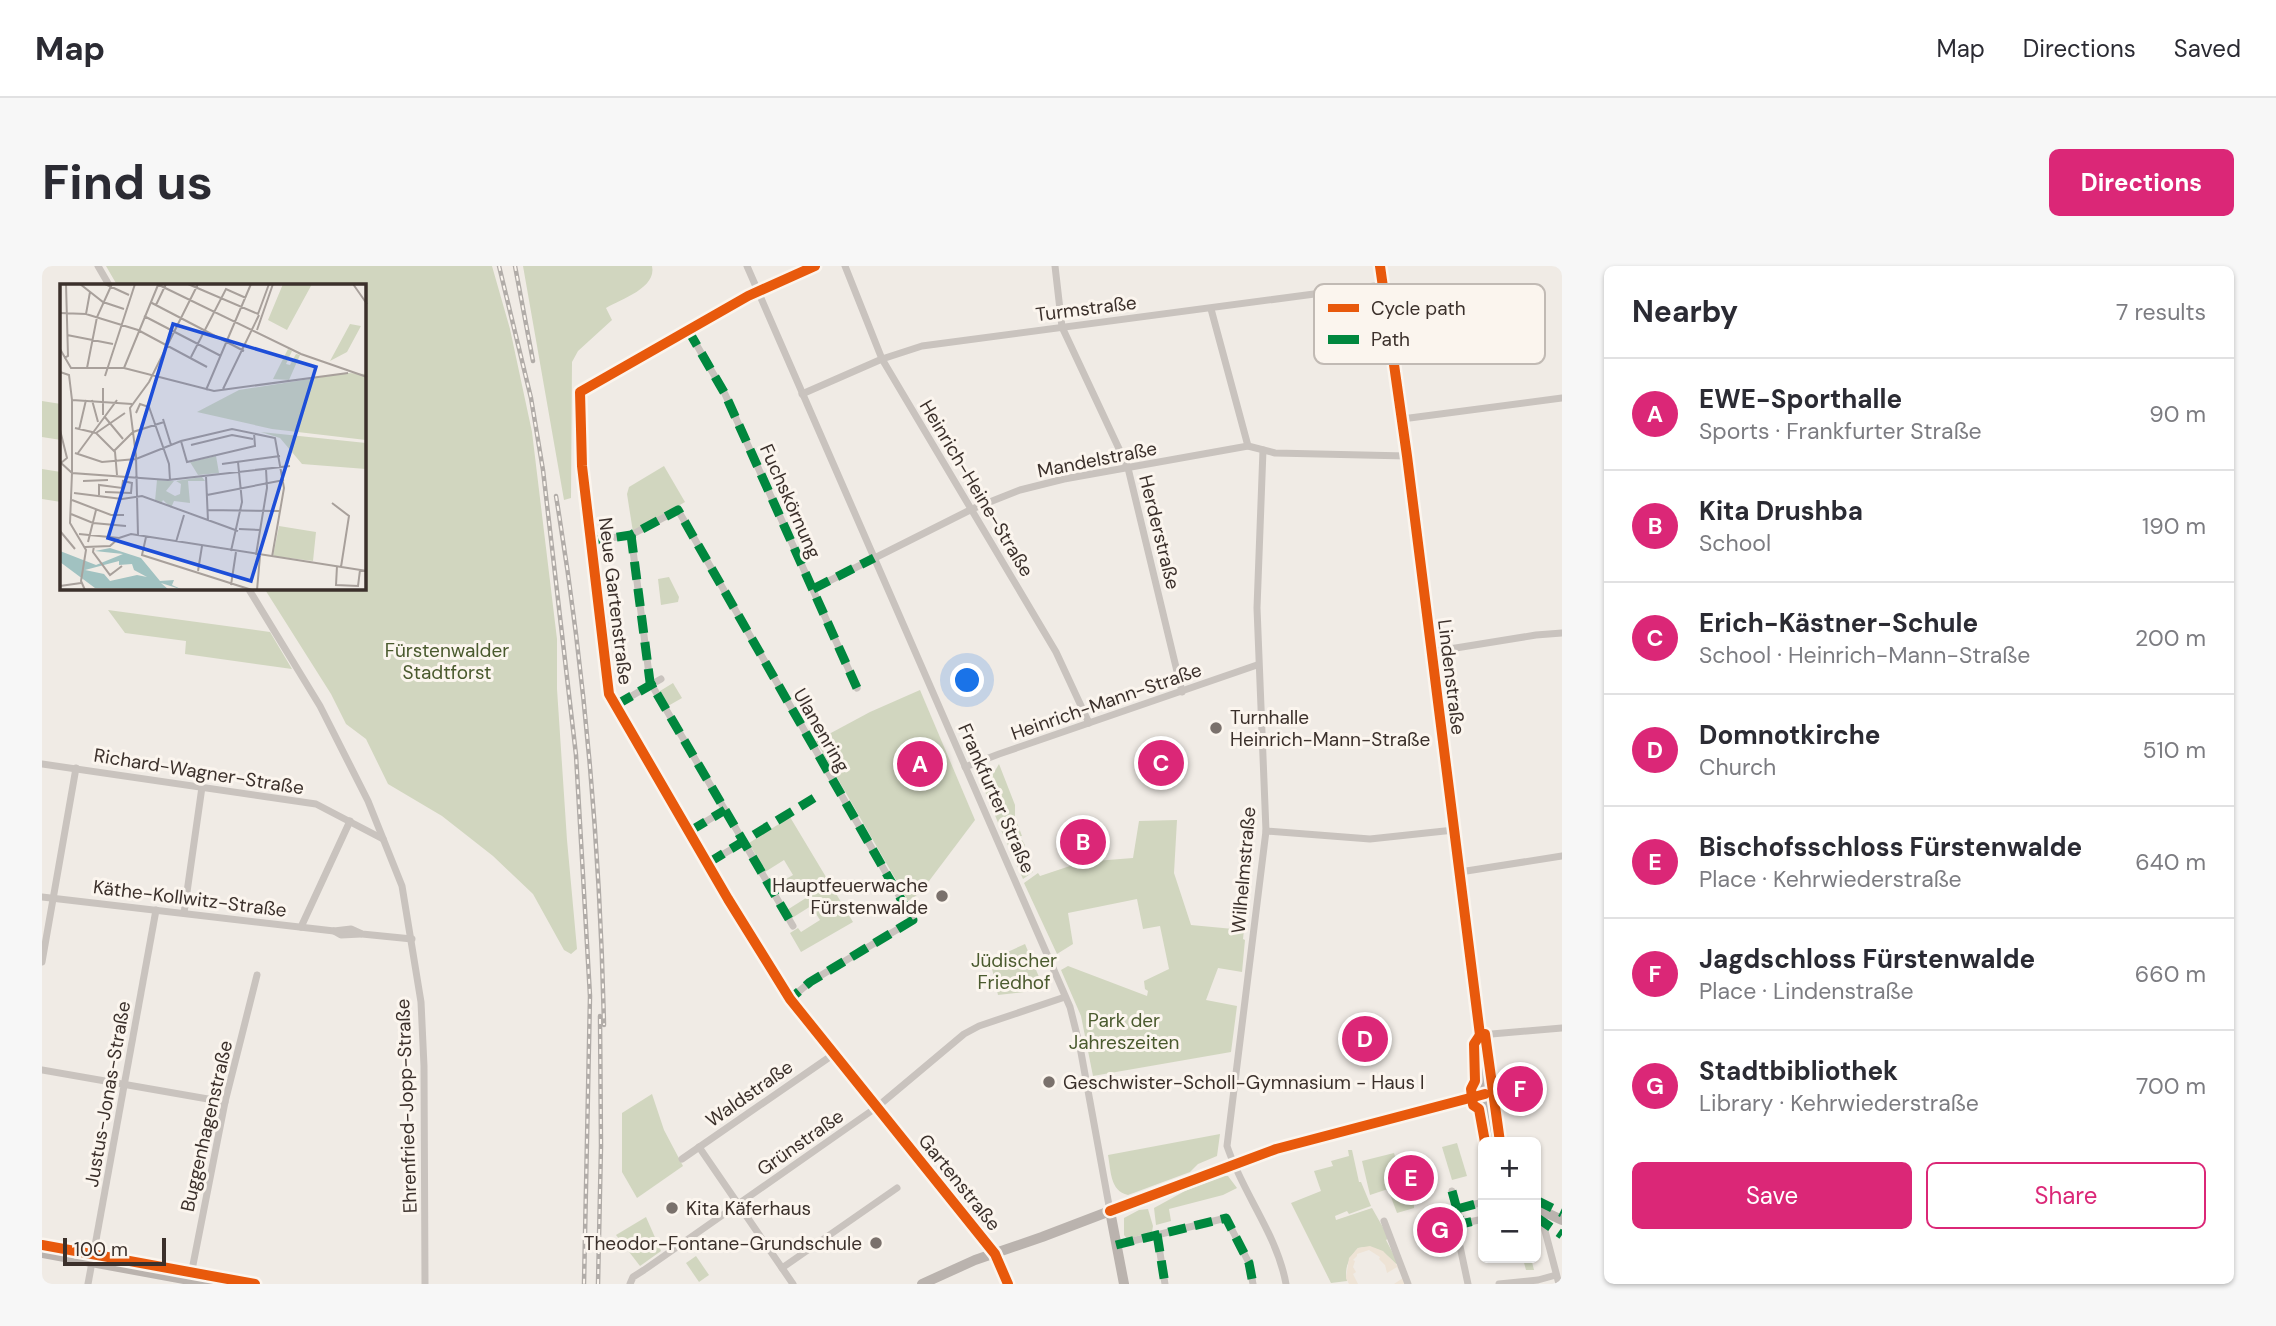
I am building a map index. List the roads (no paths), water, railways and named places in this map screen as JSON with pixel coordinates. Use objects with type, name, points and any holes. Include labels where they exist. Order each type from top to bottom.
[{"type":"street","points":[[99,266],[108,284]]},
{"type":"street","name":"Frankfurter Straße","points":[[747,266],[1065,997],[1080,1047],[1124,1284]]},
{"type":"street","name":"Neue Gartenstraße","points":[[815,266],[757,291],[580,392],[582,466],[609,694],[790,999],[877,1107]]},
{"type":"street","name":"Heinrich-Heine-Straße","points":[[845,266],[882,359],[1055,652],[1089,723]]},
{"type":"street","name":"Herderstraße","points":[[1055,266],[1062,327],[1128,468],[1182,692]]},
{"type":"street","name":"Lindenstraße","points":[[1380,266],[1382,284]]},
{"type":"street","name":"Turmstraße","points":[[802,394],[882,359],[922,346],[1314,295]]},
{"type":"street","points":[[1211,309],[1248,446]]},
{"type":"street","name":"Fuchskörnung","points":[[688,330],[725,394],[857,688]]},
{"type":"street","name":"Lindenstraße","points":[[1394,364],[1460,872],[1491,1137]]},
{"type":"street","points":[[1402,419],[1562,398]]},
{"type":"street","name":"Mandelstraße","points":[[813,589],[972,509],[1020,490],[1064,479],[1248,446],[1275,453],[1407,456]]},
{"type":"street","name":"Wilhelmstraße","points":[[1233,1164],[1227,1146],[1266,831],[1256,608],[1263,450]]},
{"type":"street","name":"Ulanenring","points":[[590,541],[632,535],[678,510],[913,920],[810,982],[790,999]]},
{"type":"street","points":[[632,535],[651,684],[793,926]]},
{"type":"street","name":"Ehrenfried-Jopp-Straße","points":[[249,590],[320,706],[384,840],[402,886],[421,1002],[425,1284]]},
{"type":"street","points":[[1431,652],[1562,633]]},
{"type":"street","name":"Heinrich-Mann-Straße","points":[[965,767],[1258,666]]},
{"type":"street","points":[[616,705],[661,679]]},
{"type":"street","name":"Richard-Wagner-Straße","points":[[42,764],[316,804],[384,840]]},
{"type":"street","points":[[42,962],[76,768]]},
{"type":"street","points":[[184,913],[202,787]]},
{"type":"street","points":[[690,831],[725,810]]},
{"type":"street","points":[[301,927],[350,821]]},
{"type":"street","points":[[1266,831],[1370,839],[1454,830]]},
{"type":"street","points":[[708,863],[744,842]]},
{"type":"street","points":[[1460,872],[1562,856]]},
{"type":"street","name":"Käthe-Kollwitz-Straße","points":[[42,897],[334,931],[351,929],[362,934],[412,939]]},
{"type":"street","name":"Justus-Jonas-Straße","points":[[88,1284],[156,910]]},
{"type":"street","name":"Buggenhagenstraße","points":[[190,1279],[225,1102],[257,975]]},
{"type":"street","name":"Grünstraße","points":[[630,1284],[633,1277],[877,1107],[973,1028],[1065,997]]},
{"type":"street","points":[[1480,1035],[1562,1028]]},
{"type":"street","name":"Waldstraße","points":[[682,1159],[834,1054]]},
{"type":"street","points":[[42,1070],[225,1102]]},
{"type":"street","points":[[922,1284],[967,1263],[1233,1164],[1348,1129],[1485,1094]]},
{"type":"street","name":"Gartenstraße","points":[[877,1107],[995,1254],[1008,1284]]},
{"type":"street","points":[[699,1147],[793,1284]]},
{"type":"street","points":[[1233,1164],[1275,1246],[1286,1284]]},
{"type":"street","points":[[782,1268],[897,1188]]},
{"type":"street","points":[[1452,1191],[1461,1224],[1458,1237],[1468,1284]]},
{"type":"street","points":[[1457,1209],[1478,1203]]},
{"type":"street","points":[[1541,1210],[1562,1220]]},
{"type":"street","points":[[1541,1214],[1559,1284]]},
{"type":"street","points":[[1116,1245],[1226,1218],[1250,1263],[1253,1284]]},
{"type":"street","points":[[1461,1224],[1478,1220]]},
{"type":"street","points":[[1384,1221],[1408,1284]]},
{"type":"street","points":[[1157,1234],[1165,1284]]},
{"type":"street","points":[[42,1245],[211,1284]]},
{"type":"street","points":[[42,1253],[93,1258]]},
{"type":"street","points":[[1499,1284],[1538,1280],[1556,1275]]},
{"type":"street","points":[[190,1279],[255,1284]]},
{"type":"railway","points":[[499,266],[531,398],[543,470],[576,755],[590,996],[584,1284]]},
{"type":"railway","points":[[515,266],[533,361]]},
{"type":"railway","points":[[556,496],[583,694],[595,826],[604,1025]]},
{"type":"railway","points":[[598,1284],[600,1016]]},
{"type":"place","name":"Turnhalle Heinrich-Mann-Straße","points":[[1216,728]]},
{"type":"place","name":"Erich-Kästner-Schule","points":[[1161,763]]},
{"type":"place","name":"EWE-Sporthalle","points":[[920,764]]},
{"type":"place","name":"Kita Drushba","points":[[1083,842]]},
{"type":"place","name":"Hauptfeuerwache Fürstenwalde","points":[[942,896]]},
{"type":"place","name":"Domnotkirche","points":[[1365,1039]]},
{"type":"place","name":"Geschwister-Scholl-Gymnasium - Haus I","points":[[1049,1082]]},
{"type":"place","name":"Jagdschloss Fürstenwalde","points":[[1520,1089]]},
{"type":"place","name":"Bischofsschloss Fürstenwalde","points":[[1411,1178]]},
{"type":"place","name":"Kita Käferhaus","points":[[672,1208]]},
{"type":"place","name":"Stadtbibliothek","points":[[1440,1230]]},
{"type":"place","name":"Theodor-Fontane-Grundschule","points":[[876,1243]]},
{"type":"park label","name":"Fürstenwalder Stadtforst","points":[[447,661]]},
{"type":"park label","name":"Jüdischer Friedhof","points":[[1014,971]]},
{"type":"park label","name":"Park der Jahreszeiten","points":[[1124,1031]]}]
